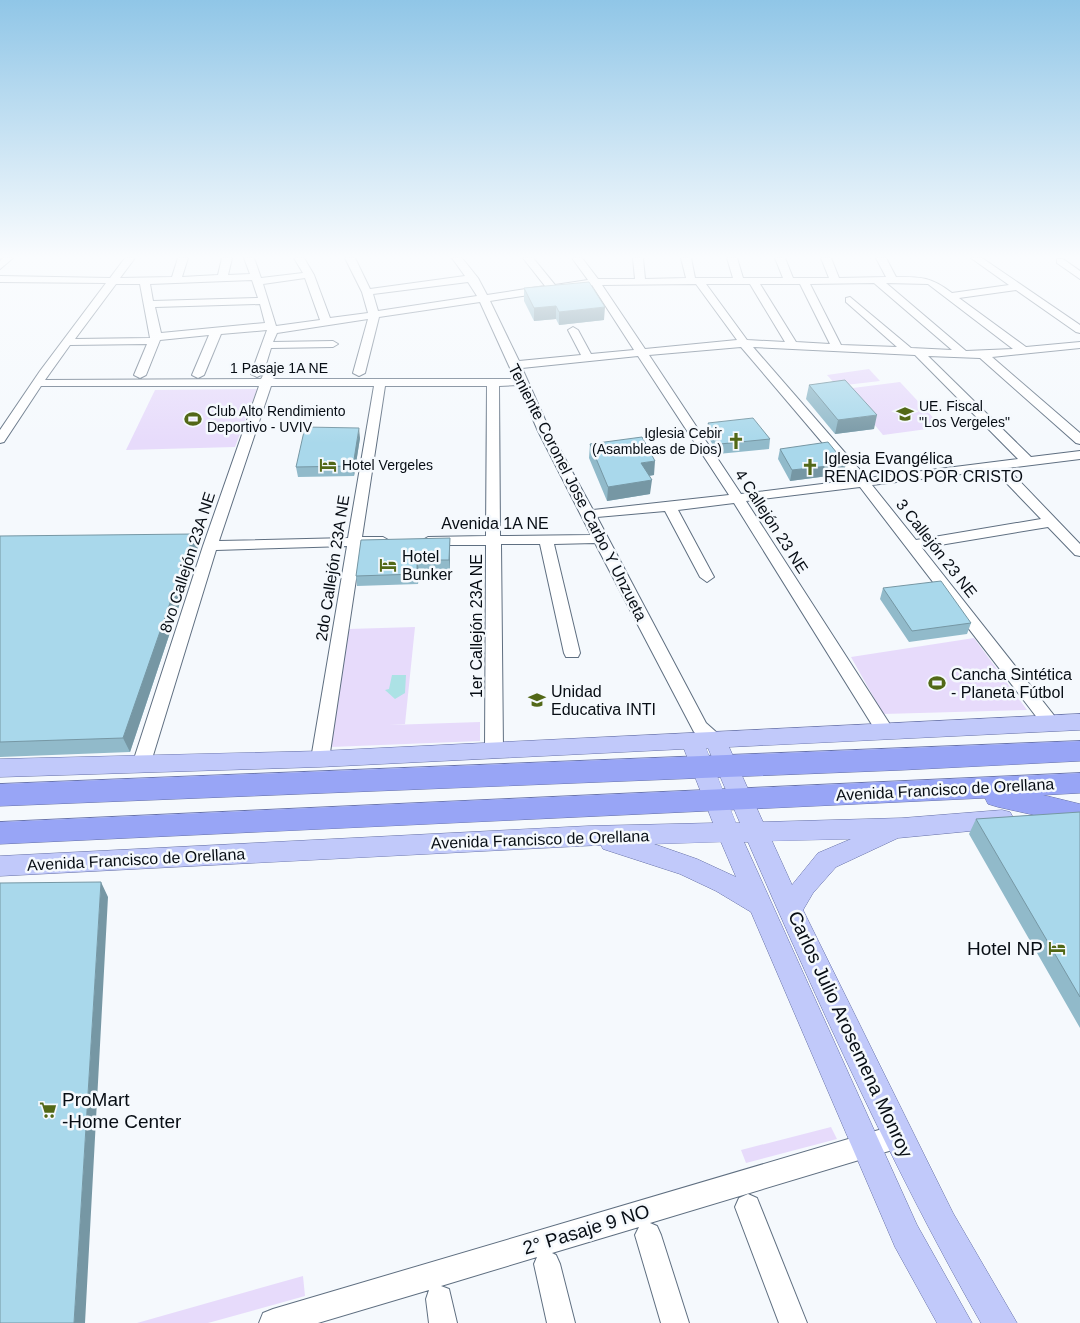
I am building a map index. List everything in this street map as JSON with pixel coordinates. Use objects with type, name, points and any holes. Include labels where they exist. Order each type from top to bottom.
[{"type":"highway","name":"Avenida Francisco de Orellana","points":[[0,795],[716,767],[1080,750]]},
{"type":"highway","name":"Avenida Francisco de Orellana","points":[[0,833],[1080,783]]},
{"type":"highway","points":[[951,789],[1002,796],[1078,813]]},
{"type":"main road","points":[[0,768],[142,762],[320,759],[702,736],[884,731],[1080,722]]},
{"type":"main road","name":"Carlos Julio Arosemena Monroy","points":[[702,736],[728,799],[728,832],[868,1145],[906,1236],[955,1323]]},
{"type":"main road","name":"Carlos Julio Arosemena Monroy","points":[[728,799],[756,831],[805,943],[942,1224],[1000,1323]]},
{"type":"main road","name":"Avenida Francisco de Orellana","points":[[0,866],[588,836],[902,828],[1078,813]]},
{"type":"main road","points":[[791,908],[804,886],[827,860],[902,828]]},
{"type":"main road","points":[[588,836],[675,860],[719,879],[760,905]]},
{"type":"street","points":[[0,439],[40,378],[83,320]]},
{"type":"street","points":[[140,375],[155,339],[152,320]]},
{"type":"street","points":[[269,320],[271,328]]},
{"type":"street","points":[[67,342],[155,339],[336,320]]},
{"type":"street","points":[[359,373],[373,320]]},
{"type":"street","name":"Teniente Coronel Jose Carbo Y Unzueta","points":[[495,320],[545,433],[590,514],[600,539],[702,736]]},
{"type":"street","name":"4 Callejón 23 NE","points":[[619,320],[738,499],[884,731]]},
{"type":"street","name":"3 Callejón 23 NE","points":[[726,320],[863,482],[1051,723]]},
{"type":"street","points":[[777,320],[792,345]]},
{"type":"street","points":[[824,320],[838,347]]},
{"type":"street","points":[[874,320],[913,351],[1027,461]]},
{"type":"street","points":[[922,320],[962,354]]},
{"type":"street","points":[[982,320],[1025,352]]},
{"type":"street","points":[[1074,322],[1080,330]]},
{"type":"street","name":"8vo Callejón 23A NE","points":[[142,762],[264,377],[271,328]]},
{"type":"street","points":[[573,330],[587,357]]},
{"type":"street","points":[[198,374],[216,332]]},
{"type":"street","points":[[517,373],[587,357],[744,343],[962,354],[1025,352],[1080,345]]},
{"type":"street","points":[[268,345],[333,344]]},
{"type":"street","points":[[983,354],[1080,440]]},
{"type":"street","name":"1 Pasaje 1A NE","points":[[40,378],[264,377],[359,373],[517,373]]},
{"type":"street","name":"1 Pasaje 1A NE","points":[[40,378],[198,374],[380,383],[493,382],[517,373]]},
{"type":"street","name":"1er Callejón 23A NE","points":[[493,382],[494,750]]},
{"type":"street","name":"2do Callejón 23A NE","points":[[320,759],[380,383]]},
{"type":"street","points":[[590,514],[738,499],[1080,455]]},
{"type":"street","points":[[997,465],[1080,552]]},
{"type":"street","points":[[669,507],[707,577]]},
{"type":"street","points":[[912,544],[1051,522]]},
{"type":"street","name":"Avenida 1A NE","points":[[414,541],[600,539]]},
{"type":"street","points":[[546,540],[572,653]]},
{"type":"street","points":[[210,546],[394,541]]},
{"type":"street","name":"2° Pasaje 9 NO","points":[[272,1323],[899,1136]]},
{"type":"street","points":[[748,1206],[793,1323]]},
{"type":"street","points":[[648,1235],[675,1323]]},
{"type":"street","points":[[548,1264],[561,1323]]},
{"type":"shaded area","points":[[869,369],[880,381],[837,386],[827,375]]},
{"type":"shaded area","points":[[900,382],[942,427],[883,435],[845,389]]},
{"type":"shaded area","name":"Club Alto Rendimiento Deportivo - UVIV","points":[[257,389],[235,447],[126,450],[155,390]]},
{"type":"shaded area","points":[[415,627],[405,724],[389,725],[480,722],[480,741],[331,747],[348,629]]},
{"type":"shaded area","name":"Cancha Sintética - Planeta Fútbol","points":[[974,638],[1027,710],[883,714],[851,657]]},
{"type":"shaded area","points":[[831,1127],[837,1139],[746,1163],[741,1150]]},
{"type":"shaded area","points":[[303,1276],[305,1296],[208,1323],[137,1323]]},
{"type":"water","points":[[392,675],[406,675],[405,693],[395,699],[385,690],[389,689]]},
{"type":"building","points":[[845,380],[877,415],[838,420],[809,385]]},
{"type":"building","points":[[753,418],[770,439],[720,444],[708,423]]},
{"type":"building","points":[[305,427],[359,428],[353,466],[296,467]]},
{"type":"building","points":[[642,437],[655,461],[641,463],[652,480],[608,487],[590,444]]},
{"type":"building","points":[[828,442],[846,464],[792,470],[780,449]]},
{"type":"building","points":[[194,534],[123,738],[0,742],[0,536]]},
{"type":"building","name":"Hotel Bunker","points":[[450,538],[449,560],[417,560],[417,574],[356,576],[361,540]]},
{"type":"building","points":[[941,581],[971,623],[912,631],[883,588]]},
{"type":"building","name":"Hotel NP","points":[[1080,812],[1080,997],[976,819]]},
{"type":"building","name":"ProMart -Home Center","points":[[101,882],[74,1323],[0,1323],[0,883]]},
{"type":"place","name":"UE. Fiscal \"Los Vergeles\"","points":[[905,414]]},
{"type":"place","name":"Club Alto Rendimiento Deportivo - UVIV","points":[[193,419]]},
{"type":"place","name":"Iglesia Cebir (Asambleas de Dios)","points":[[736,441]]},
{"type":"place","name":"Hotel Vergeles","points":[[328,465]]},
{"type":"place","name":"Iglesia Evangélica RENACIDOS POR CRISTO","points":[[810,467]]},
{"type":"place","name":"Hotel Bunker","points":[[388,565]]},
{"type":"place","name":"Cancha Sintética - Planeta Fútbol","points":[[937,683]]},
{"type":"place","name":"Unidad Educativa INTI","points":[[537,700]]},
{"type":"place","name":"Hotel NP","points":[[1057,948]]},
{"type":"place","name":"ProMart -Home Center","points":[[48,1110]]}]
